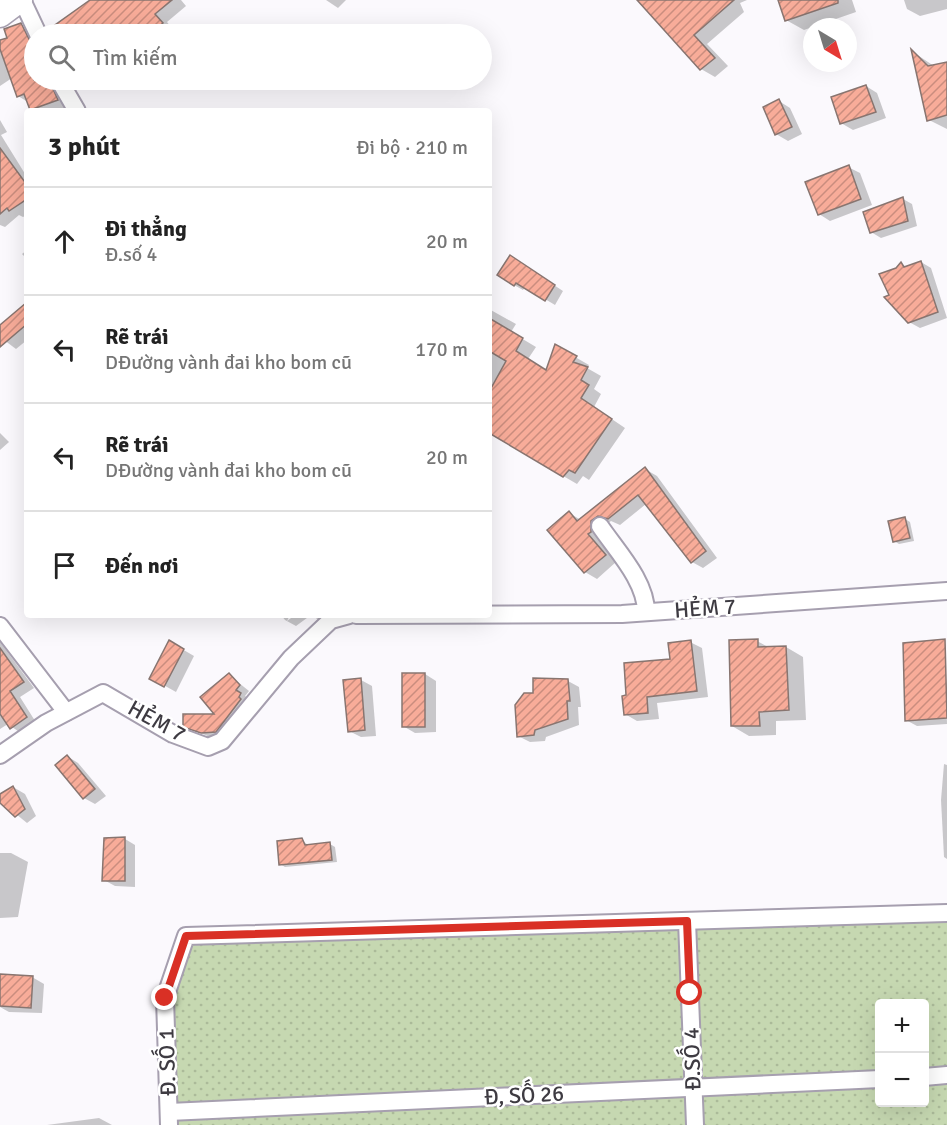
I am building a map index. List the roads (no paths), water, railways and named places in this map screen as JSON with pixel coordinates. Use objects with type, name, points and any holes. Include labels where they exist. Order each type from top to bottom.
[{"type":"main road","points":[[0,15],[21,0]]},
{"type":"street","points":[[21,0],[33,24]]},
{"type":"street","points":[[65,90],[75,108]]},
{"type":"street","points":[[600,526],[646,598],[646,612]]},
{"type":"street","name":"HẺM 7","points":[[492,615],[646,612],[947,591]]},
{"type":"street","name":"HẺM 7","points":[[0,755],[66,712],[103,693],[173,734],[208,747],[222,741],[291,658],[331,620],[338,618]]},
{"type":"street","points":[[0,626],[66,712]]},
{"type":"street","points":[[384,930],[947,913]]},
{"type":"street","points":[[384,930],[947,913]]},
{"type":"street","name":"Đ.SỐ 4","points":[[687,921],[695,1125]]},
{"type":"street","name":"Đ. SỐ 1","points":[[169,1119],[165,998],[186,936],[384,930]]},
{"type":"street","points":[[929,1077],[947,1076]]},
{"type":"street","name":"Đ, SỐ 26","points":[[169,1119],[875,1079]]}]
